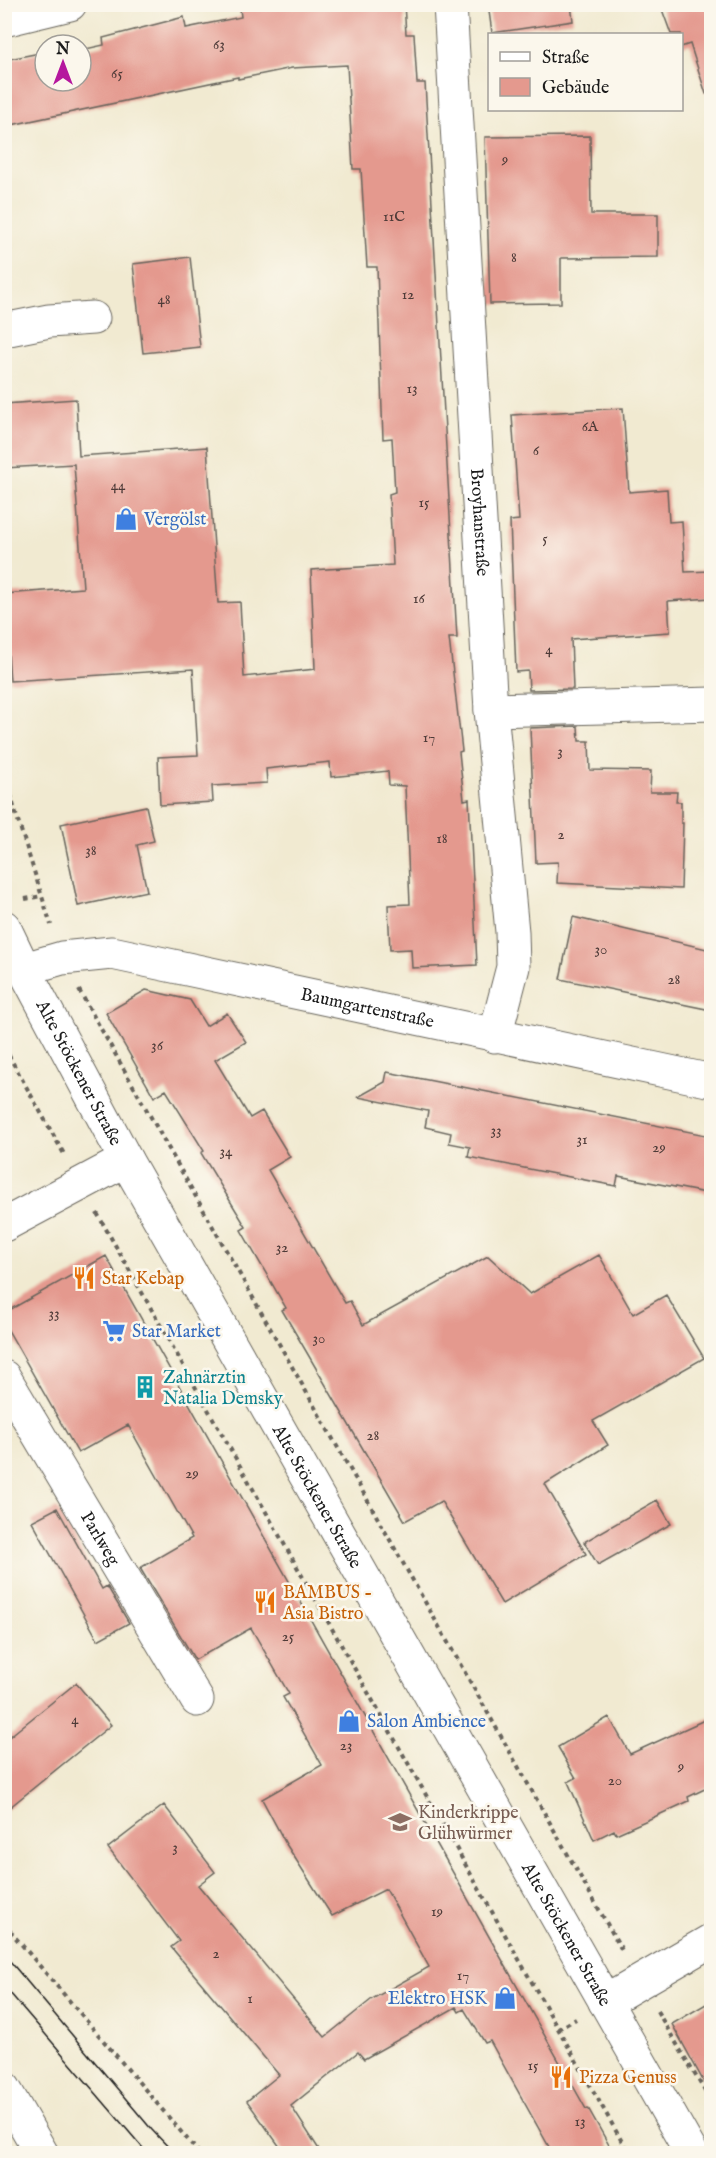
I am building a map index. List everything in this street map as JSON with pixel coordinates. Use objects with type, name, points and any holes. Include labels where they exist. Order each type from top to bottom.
[{"type":"street","points":[[4,20],[70,4]]},
{"type":"street","name":"Broyhanstraße","points":[[450,4],[491,710],[512,932],[513,967],[495,1036]]},
{"type":"street","points":[[4,330],[49,321],[93,318]]},
{"type":"street","points":[[491,710],[711,704]]},
{"type":"street","name":"Alte Stöckener Straße","points":[[4,927],[126,1160],[692,2154]]},
{"type":"street","name":"Baumgartenstraße","points":[[24,969],[62,958],[112,953],[711,1081]]},
{"type":"street","points":[[4,1226],[126,1160]]},
{"type":"street","name":"Parlweg","points":[[4,1377],[197,1700]]},
{"type":"street","points":[[605,2002],[711,1940]]},
{"type":"street","points":[[4,2088],[42,2154]]},
{"type":"path","points":[[4,768],[15,811],[62,958],[639,1982],[711,2103]]},
{"type":"path","points":[[4,1047],[629,2154]]},
{"type":"path","points":[[4,1924],[200,2154]]},
{"type":"building","points":[[276,4],[404,4],[406,34],[414,34],[417,83],[425,83],[457,638],[449,638],[462,751],[459,752],[464,800],[469,799],[477,965],[412,968],[411,949],[390,950],[388,905],[410,904],[405,786],[389,785],[388,771],[331,777],[330,762],[266,769],[267,783],[212,786],[213,802],[160,805],[158,757],[198,755],[193,669],[10,681],[4,594],[83,588],[74,464],[4,468],[4,404],[76,399],[79,456],[207,447],[218,603],[240,602],[244,677],[315,669],[311,570],[393,565],[389,494],[395,492],[392,438],[383,439],[377,267],[367,267],[361,169],[353,169],[347,65],[292,68],[238,79],[238,77],[11,125],[4,60],[33,54],[33,93],[93,93],[93,47],[104,45],[103,38],[184,17],[186,28],[241,17],[240,9]]},
{"type":"building","points":[[488,4],[571,4],[573,21],[492,33]]},
{"type":"building","points":[[660,4],[711,4],[711,93],[706,94],[690,44],[683,46],[683,33],[671,33]]},
{"type":"building","points":[[590,136],[591,214],[658,214],[658,257],[561,258],[561,303],[490,304],[485,137]]},
{"type":"building","points":[[190,257],[200,347],[143,353],[133,264]]},
{"type":"building","points":[[623,408],[629,492],[667,489],[669,522],[682,521],[685,572],[711,571],[711,598],[668,601],[670,632],[571,639],[573,689],[529,690],[528,671],[516,672],[510,521],[519,520],[512,415]]},
{"type":"building","points":[[578,726],[579,741],[589,741],[590,770],[651,771],[650,792],[677,792],[676,802],[681,802],[681,823],[683,823],[681,889],[557,883],[558,862],[536,863],[530,728]]},
{"type":"building","points":[[146,806],[154,841],[137,845],[147,891],[78,906],[61,824]]},
{"type":"building","points":[[573,917],[711,950],[711,1010],[560,979]]},
{"type":"building","points":[[146,990],[190,1000],[206,1026],[227,1013],[246,1042],[215,1060],[250,1118],[262,1111],[290,1157],[268,1170],[345,1303],[350,1301],[363,1325],[488,1256],[530,1294],[599,1255],[633,1314],[666,1295],[704,1358],[593,1421],[608,1445],[545,1484],[586,1554],[502,1604],[441,1501],[405,1521],[282,1310],[286,1308],[241,1230],[246,1227],[201,1153],[204,1151],[166,1090],[154,1097],[106,1013]]},
{"type":"building","points":[[387,1072],[711,1136],[711,1194],[618,1176],[616,1186],[468,1157],[470,1147],[449,1143],[451,1133],[425,1127],[428,1111],[358,1097],[385,1082]]},
{"type":"building","points":[[106,1256],[586,2109],[588,2108],[614,2154],[553,2154],[490,2041],[485,2043],[464,2009],[459,2012],[456,2007],[364,2059],[358,2052],[291,2106],[322,2154],[285,2154],[247,2101],[279,2075],[171,1947],[179,1941],[108,1848],[164,1805],[215,1872],[198,1885],[325,2037],[372,1999],[429,1967],[386,1889],[332,1916],[286,1844],[262,1799],[322,1765],[283,1697],[289,1694],[251,1628],[195,1660],[140,1568],[192,1538],[128,1425],[78,1453],[4,1323],[4,1313]]},
{"type":"building","points":[[657,1500],[671,1524],[598,1565],[584,1542]]},
{"type":"building","points":[[57,1508],[102,1589],[107,1586],[129,1623],[98,1640],[32,1521]]},
{"type":"building","points":[[76,1683],[111,1725],[4,1812],[4,1741]]},
{"type":"building","points":[[609,1717],[630,1754],[711,1717],[711,1786],[688,1797],[689,1801],[616,1834],[614,1830],[594,1840],[568,1782],[576,1778],[558,1747]]},
{"type":"building","points":[[711,2001],[711,2095],[672,2024]]},
{"type":"tram line","points":[[4,1954],[152,2130],[175,2154]]},
{"type":"tram line","points":[[4,1986],[148,2154]]},
{"type":"place","name":"Vergölst","points":[[126,519]]},
{"type":"place","name":"Star Kebap","points":[[84,1278]]},
{"type":"place","name":"Star Market","points":[[114,1331]]},
{"type":"place","name":"Zahnärztin Natalia Demsky","points":[[145,1387]]},
{"type":"place","name":"BAMBUS - Asia Bistro","points":[[265,1602]]},
{"type":"place","name":"Salon Ambience","points":[[349,1721]]},
{"type":"place","name":"Kinderkrippe Glühwürmer","points":[[400,1822]]},
{"type":"place","name":"Elektro HSK","points":[[505,1998]]},
{"type":"place","name":"Pizza Genuss","points":[[561,2077]]}]
